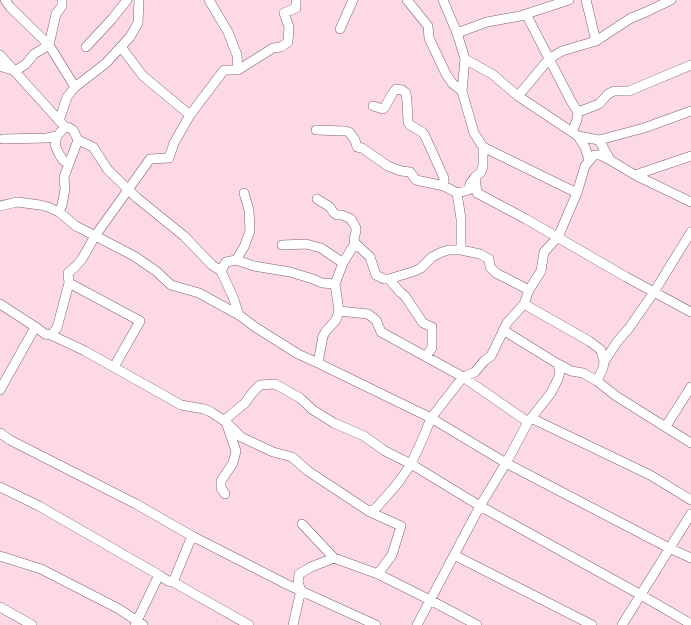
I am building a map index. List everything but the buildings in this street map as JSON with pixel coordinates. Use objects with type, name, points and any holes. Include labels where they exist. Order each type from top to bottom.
[{"type":"street","points":[[5,0],[49,45],[75,87]]},
{"type":"street","points":[[15,71],[26,64],[34,54],[49,45],[56,14],[62,6],[62,0]]},
{"type":"street","points":[[86,47],[127,0]]},
{"type":"street","points":[[68,164],[63,160],[55,145],[62,124],[67,97],[75,87],[106,63],[130,37],[138,23],[139,0]]},
{"type":"street","points":[[209,0],[231,38],[238,55],[238,70]]},
{"type":"street","points":[[51,335],[57,328],[69,283],[68,273],[82,259],[95,236],[150,159],[169,158],[174,143],[190,115],[224,70],[238,70],[273,48],[281,47],[288,42],[289,27],[284,13],[296,8],[296,0]]},
{"type":"street","points":[[340,29],[353,0]]},
{"type":"street","points":[[407,0],[428,26],[429,38],[446,74],[452,83],[462,91]]},
{"type":"street","points":[[443,0],[457,33],[465,59],[462,91],[474,133],[483,147],[577,193]]},
{"type":"street","points":[[457,33],[487,22],[526,14],[569,0]]},
{"type":"street","points":[[586,0],[596,42]]},
{"type":"street","points":[[518,96],[549,59],[562,51],[596,42],[631,18],[671,0]]},
{"type":"street","points":[[526,14],[578,112],[575,134]]},
{"type":"street","points":[[121,47],[142,76],[190,115]]},
{"type":"street","points":[[0,55],[62,124],[73,130],[78,140],[93,147],[108,170],[128,190],[184,236],[212,265],[221,271],[233,297],[239,315]]},
{"type":"street","points":[[465,59],[492,74],[518,96],[575,134],[585,147],[590,160]]},
{"type":"street","points":[[578,112],[599,104],[608,94],[614,91],[629,91],[691,65]]},
{"type":"street","points":[[0,66],[15,71]]},
{"type":"street","points":[[373,106],[385,107],[396,90],[399,89],[406,93],[408,122],[425,136],[444,178],[444,186]]},
{"type":"street","points":[[575,134],[599,140],[644,128],[691,111]]},
{"type":"street","points":[[316,130],[349,132],[355,140],[357,147],[362,148],[388,166],[410,172],[416,180],[444,186],[457,193],[469,190],[470,184],[481,172],[483,166],[483,147]]},
{"type":"street","points":[[4,139],[46,138],[57,136]]},
{"type":"street","points":[[59,212],[65,189],[64,177],[78,140]]},
{"type":"street","points":[[599,140],[610,160]]},
{"type":"street","points":[[370,512],[377,507],[398,483],[411,464],[430,418],[463,378],[475,372],[484,361],[491,356],[506,323],[524,304],[529,290],[541,271],[544,252],[558,237],[577,193],[583,173],[594,155],[600,155],[635,175],[688,199]]},
{"type":"street","points":[[635,175],[691,156]]},
{"type":"street","points":[[476,177],[477,193],[691,312]]},
{"type":"street","points":[[457,193],[461,250]]},
{"type":"street","points":[[236,260],[244,247],[250,231],[249,210],[244,194]]},
{"type":"street","points":[[317,199],[330,207],[333,212],[351,219],[356,228],[354,239],[355,243],[343,263],[335,284],[339,311],[336,320],[323,336],[318,363]]},
{"type":"street","points":[[0,206],[17,202],[40,205],[59,212],[76,226],[134,256],[156,270],[171,285],[198,293],[239,315],[298,354],[430,418],[506,463],[691,558]]},
{"type":"street","points":[[604,362],[654,292],[690,235]]},
{"type":"street","points":[[355,243],[370,257],[376,275],[384,279],[389,279],[421,268],[432,257],[442,252],[461,250],[480,254],[490,259],[490,267],[496,273],[529,290]]},
{"type":"street","points":[[282,244],[306,244],[320,248],[343,263]]},
{"type":"street","points":[[221,271],[226,262],[236,260],[254,266],[290,272],[322,283],[335,284]]},
{"type":"street","points":[[389,279],[405,296],[423,323],[432,327],[432,348],[426,356]]},
{"type":"street","points":[[69,283],[140,321],[114,367]]},
{"type":"street","points":[[0,304],[45,334],[51,335],[85,350],[181,405],[204,409],[226,422],[241,437],[273,452],[292,457],[308,471],[370,512],[401,526],[392,555],[378,574]]},
{"type":"street","points":[[524,304],[589,341],[601,350],[604,362],[597,381]]},
{"type":"street","points":[[339,311],[368,314],[376,320],[381,332],[426,356],[530,420],[650,474],[691,500]]},
{"type":"street","points":[[1,385],[33,331],[37,328]]},
{"type":"street","points":[[503,330],[558,364],[571,371],[583,373],[597,381],[616,396],[691,443]]},
{"type":"street","points":[[417,625],[480,506],[530,420],[552,393],[560,372],[558,364]]},
{"type":"street","points":[[225,494],[221,481],[233,463],[236,451],[226,422],[227,418],[245,403],[260,385],[275,384],[300,398],[313,410],[364,436],[385,451],[411,464],[480,506],[691,624]]},
{"type":"street","points":[[666,426],[691,387]]},
{"type":"street","points":[[0,433],[10,440],[136,504],[192,536],[376,625]]},
{"type":"street","points":[[0,487],[39,506],[159,575],[168,582],[174,582],[249,625]]},
{"type":"street","points":[[622,625],[691,514]]},
{"type":"street","points":[[302,524],[334,558],[378,574],[476,625]]},
{"type":"street","points":[[174,582],[192,536]]},
{"type":"street","points":[[0,556],[41,569],[119,609],[138,624],[159,575]]},
{"type":"street","points":[[454,556],[592,625]]},
{"type":"street","points":[[293,625],[301,590],[298,583],[299,574],[307,569],[334,558]]},
{"type":"street","points":[[0,607],[32,625]]}]
